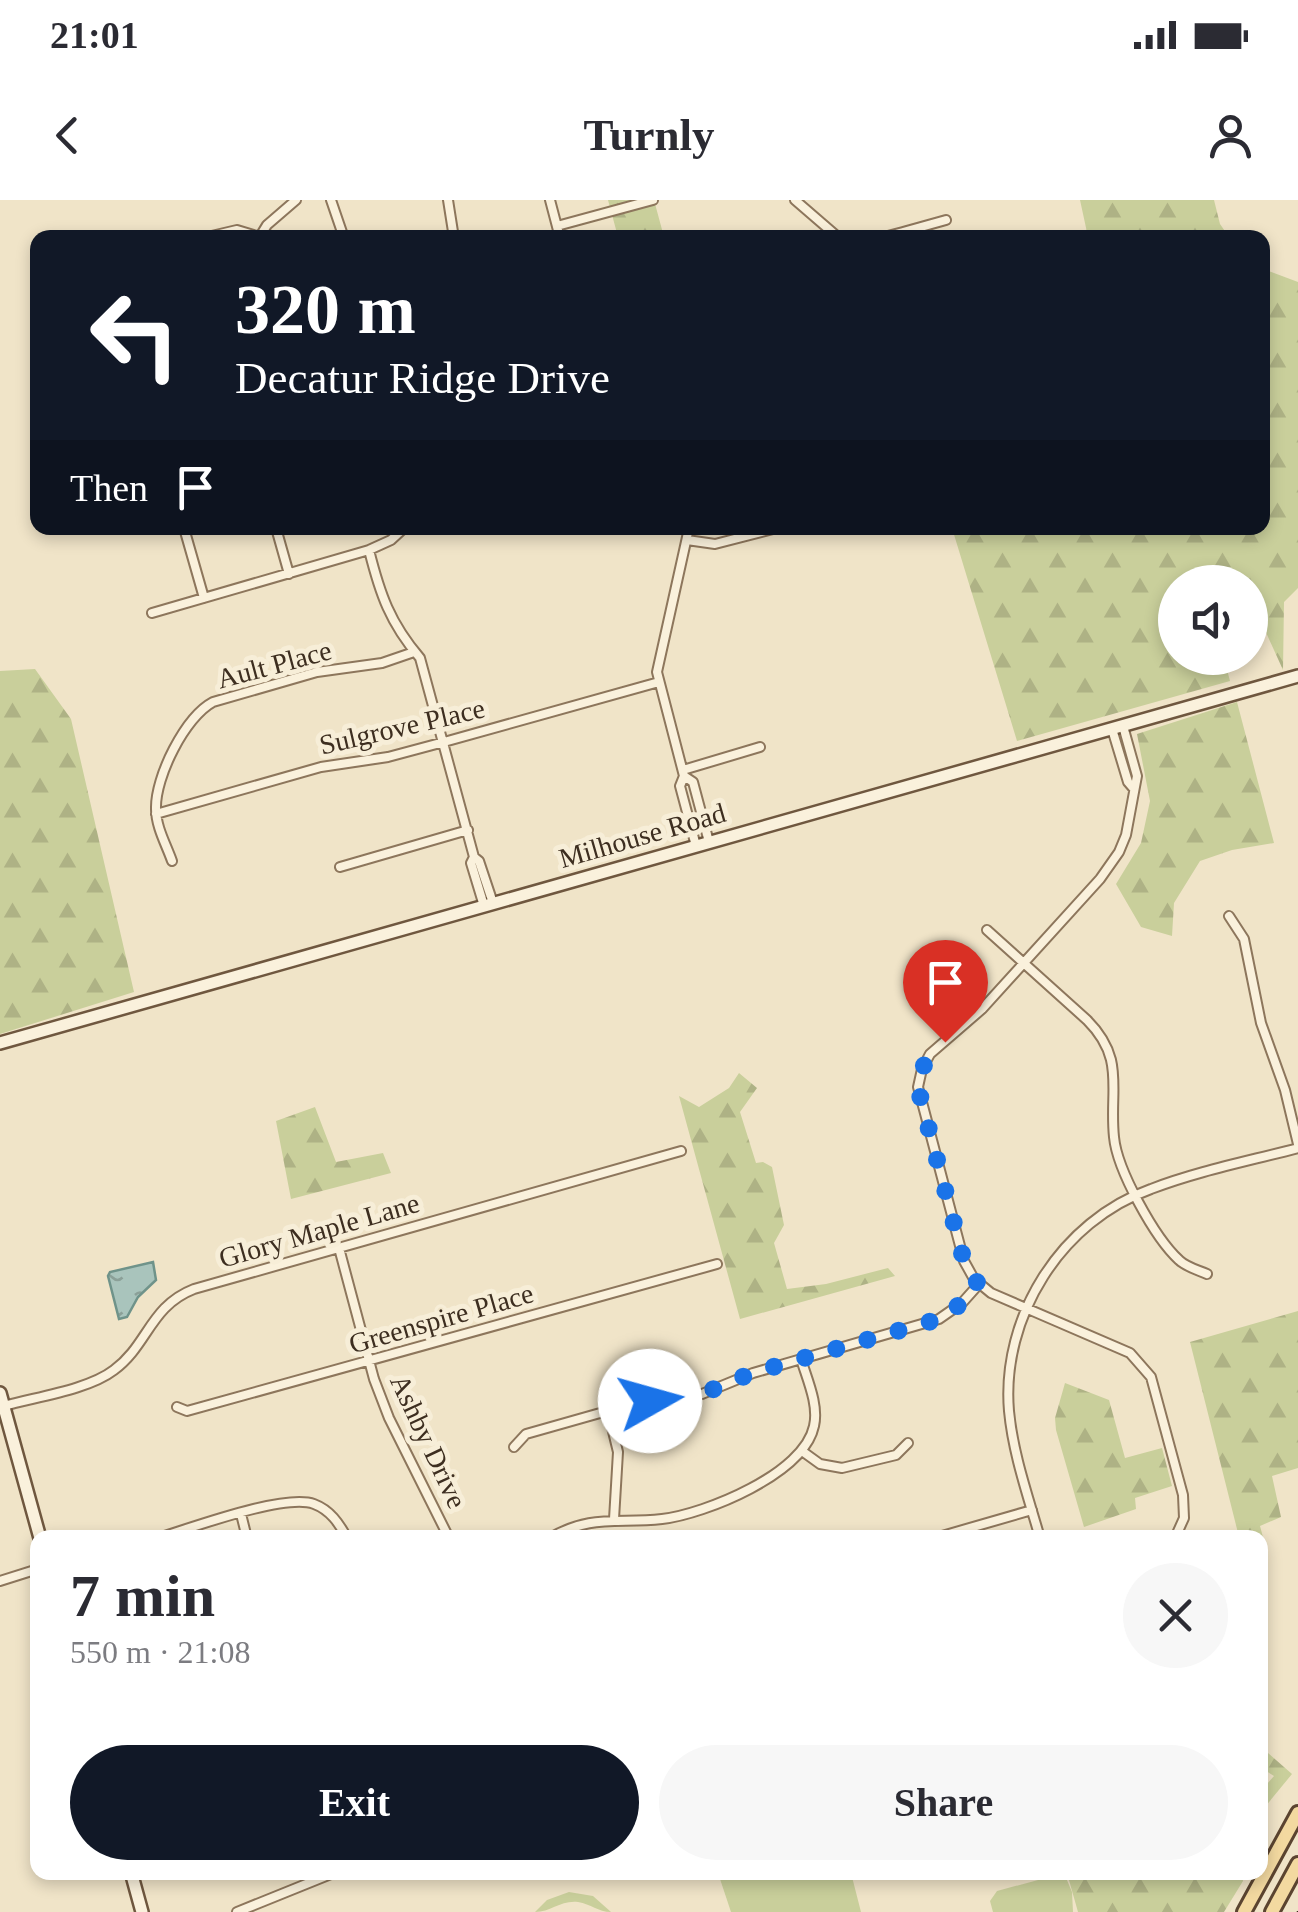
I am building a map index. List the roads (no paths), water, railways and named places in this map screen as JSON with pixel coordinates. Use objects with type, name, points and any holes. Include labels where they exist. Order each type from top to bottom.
[{"type":"main road","points":[[1268,1868],[1298,1813]]},
{"type":"main road","points":[[1272,1912],[1298,1864]]},
{"type":"main road","points":[[1244,1912],[1261,1880]]},
{"type":"street","points":[[264,230],[296,200]]},
{"type":"street","points":[[331,200],[341,230]]},
{"type":"street","points":[[448,200],[453,230]]},
{"type":"street","points":[[550,200],[558,230]]},
{"type":"street","points":[[557,226],[653,200]]},
{"type":"street","points":[[795,200],[830,230]]},
{"type":"street","points":[[917,230],[946,220]]},
{"type":"street","points":[[186,535],[204,598]]},
{"type":"street","points":[[278,535],[288,574]]},
{"type":"street","points":[[152,613],[369,550],[396,535]]},
{"type":"street","points":[[688,535],[656,672],[684,773],[693,782],[709,842]]},
{"type":"street","points":[[687,540],[715,544],[750,535]]},
{"type":"street","points":[[369,550],[381,597],[420,658],[468,830],[472,863],[488,905]]},
{"type":"street","name":"Ault Place","points":[[156,814],[157,794],[169,763],[198,710],[213,702],[317,672],[382,662],[414,652]]},
{"type":"street","name":"Milhouse Road","points":[[0,1043],[1298,676]]},
{"type":"street","name":"Sulgrove Place","points":[[156,814],[321,767],[388,757],[659,682]]},
{"type":"street","points":[[1118,727],[1128,782],[1134,788],[1126,835],[1111,866],[982,1008],[931,1053],[918,1083],[964,1261],[978,1284],[1130,1352],[1146,1368],[1184,1495],[1184,1518],[1178,1530]]},
{"type":"street","points":[[684,773],[760,747]]},
{"type":"street","points":[[684,773],[680,786],[696,846]]},
{"type":"street","points":[[156,814],[172,861]]},
{"type":"street","points":[[340,868],[468,830]]},
{"type":"street","points":[[1038,1530],[1013,1439],[1008,1404],[1012,1354],[1026,1308],[1048,1269],[1074,1237],[1107,1211],[1136,1195],[1298,1146],[1285,1090],[1261,1023],[1244,939],[1228,916]]},
{"type":"street","points":[[986,930],[1087,1020],[1107,1046],[1115,1081],[1115,1144],[1136,1195],[1180,1262],[1207,1274]]},
{"type":"street","name":"Glory Maple Lane","points":[[2,1399],[88,1382],[112,1372],[175,1297],[681,1152]]},
{"type":"street","name":"Ashby Drive","points":[[339,1248],[388,1418],[445,1530]]},
{"type":"street","name":"Greenspire Place","points":[[177,1407],[188,1410],[370,1362],[717,1264]]},
{"type":"street","points":[[514,1446],[526,1434],[640,1402],[702,1394],[746,1375],[939,1319],[962,1303],[978,1284]]},
{"type":"street","points":[[567,1530],[582,1523],[614,1519],[668,1519],[708,1508],[758,1484],[802,1451],[811,1436],[816,1416],[801,1359]]},
{"type":"street","points":[[2,1399],[38,1530]]},
{"type":"street","points":[[608,1411],[618,1449],[614,1519]]},
{"type":"street","points":[[802,1451],[820,1464],[842,1468],[896,1455],[908,1442]]},
{"type":"street","points":[[185,1530],[292,1500],[313,1503],[331,1514],[341,1530]]},
{"type":"street","points":[[966,1530],[1032,1510]]},
{"type":"street","points":[[240,1514],[245,1530]]},
{"type":"street","points":[[0,1581],[30,1571]]},
{"type":"street","points":[[134,1880],[142,1912]]},
{"type":"street","points":[[236,1912],[318,1880]]},
{"type":"water","points":[[153,1262],[156,1280],[138,1297],[127,1317],[119,1319],[110,1272]]}]
